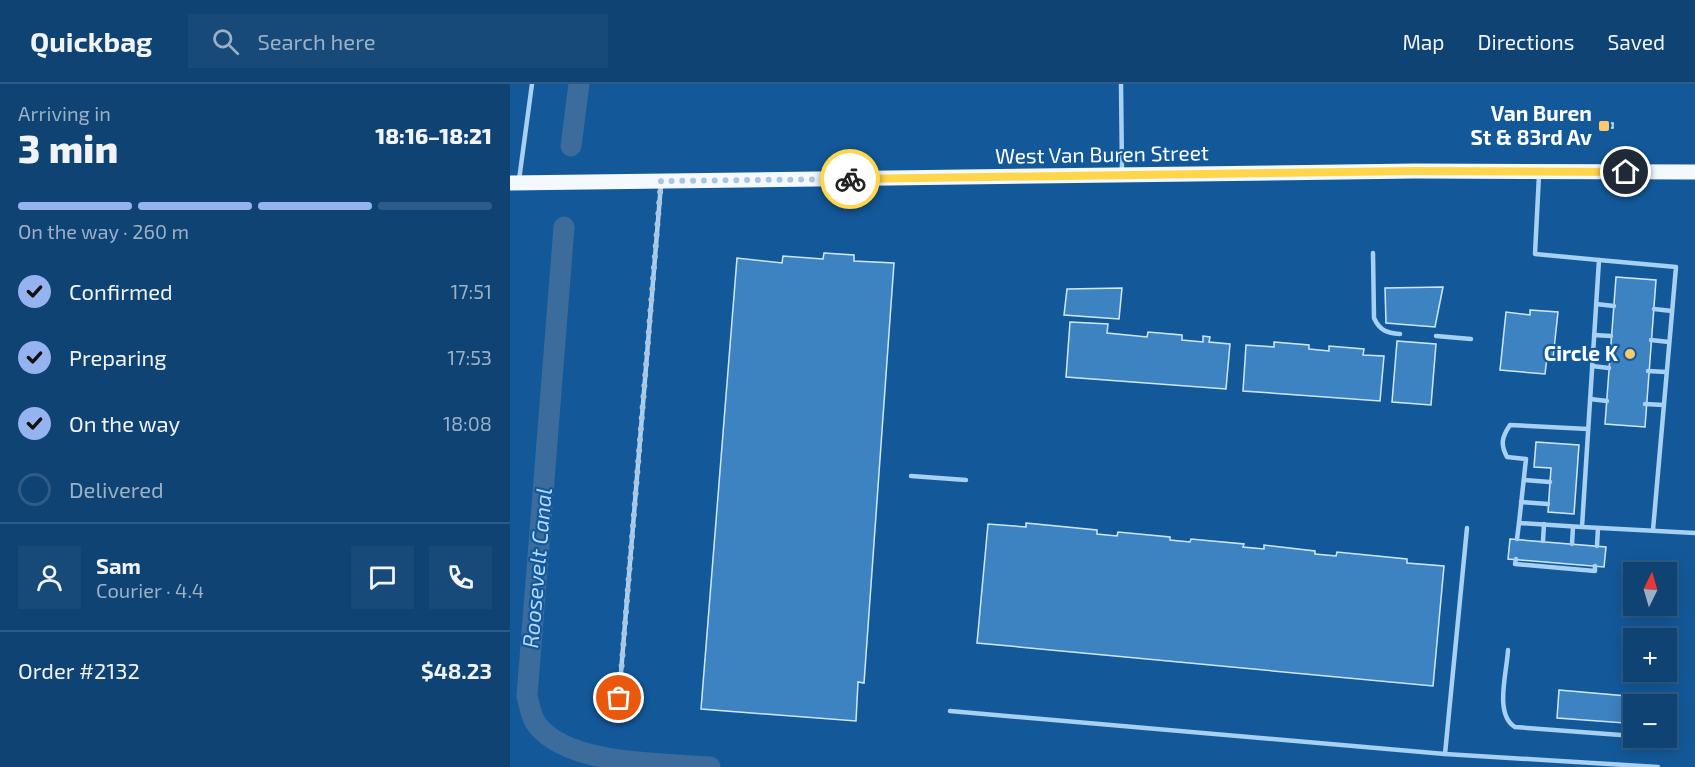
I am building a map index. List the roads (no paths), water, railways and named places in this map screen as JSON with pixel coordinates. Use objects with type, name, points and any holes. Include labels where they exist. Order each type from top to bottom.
[{"type":"main road","name":"West Van Buren Street","points":[[514,182],[1415,171],[1695,172]]},
{"type":"lane","points":[[514,182],[532,84]]},
{"type":"lane","points":[[1121,84],[1122,176]]},
{"type":"lane","points":[[1539,173],[1535,254],[1676,267],[1653,530]]},
{"type":"lane","points":[[619,698],[661,181]]},
{"type":"lane","points":[[1373,253],[1374,318],[1378,326],[1387,333],[1400,334]]},
{"type":"lane","points":[[1582,527],[1599,260]]},
{"type":"lane","points":[[1596,304],[1614,306]]},
{"type":"lane","points":[[1654,309],[1672,311]]},
{"type":"lane","points":[[1594,335],[1611,336]]},
{"type":"lane","points":[[1436,336],[1471,339]]},
{"type":"lane","points":[[1651,340],[1669,342]]},
{"type":"lane","points":[[1592,366],[1609,368]]},
{"type":"lane","points":[[1648,371],[1666,372]]},
{"type":"lane","points":[[1590,399],[1607,401]]},
{"type":"lane","points":[[1646,404],[1664,405]]},
{"type":"lane","points":[[1517,540],[1526,459],[1507,457],[1502,447],[1503,435],[1510,425],[1588,429]]},
{"type":"lane","points":[[911,476],[966,480]]},
{"type":"lane","points":[[1524,480],[1550,482]]},
{"type":"lane","points":[[1576,485],[1585,485]]},
{"type":"lane","points":[[1521,502],[1548,504]]},
{"type":"lane","points":[[1575,506],[1583,507]]},
{"type":"lane","points":[[1519,523],[1695,533]]},
{"type":"lane","points":[[1543,541],[1544,524]]},
{"type":"lane","points":[[1572,544],[1573,527]]},
{"type":"lane","points":[[1445,754],[1467,528]]},
{"type":"lane","points":[[1597,546],[1598,528]]},
{"type":"lane","points":[[1516,559],[1515,564],[1570,566],[1594,571],[1595,566]]},
{"type":"lane","points":[[1508,651],[1503,712],[1508,723],[1515,727],[1623,735]]},
{"type":"lane","points":[[950,711],[1445,754],[1658,767]]},
{"type":"waterway","name":"Roosevelt Canal","points":[[571,146],[579,84]]},
{"type":"waterway","name":"Roosevelt Canal","points":[[564,227],[527,696],[530,709],[535,722],[549,736],[568,747],[591,755],[642,763],[710,767]]},
{"type":"place","name":"Van Buren St & 83rd Av","points":[[1604,126]]},
{"type":"place","name":"Circle K","points":[[1630,354]]}]
